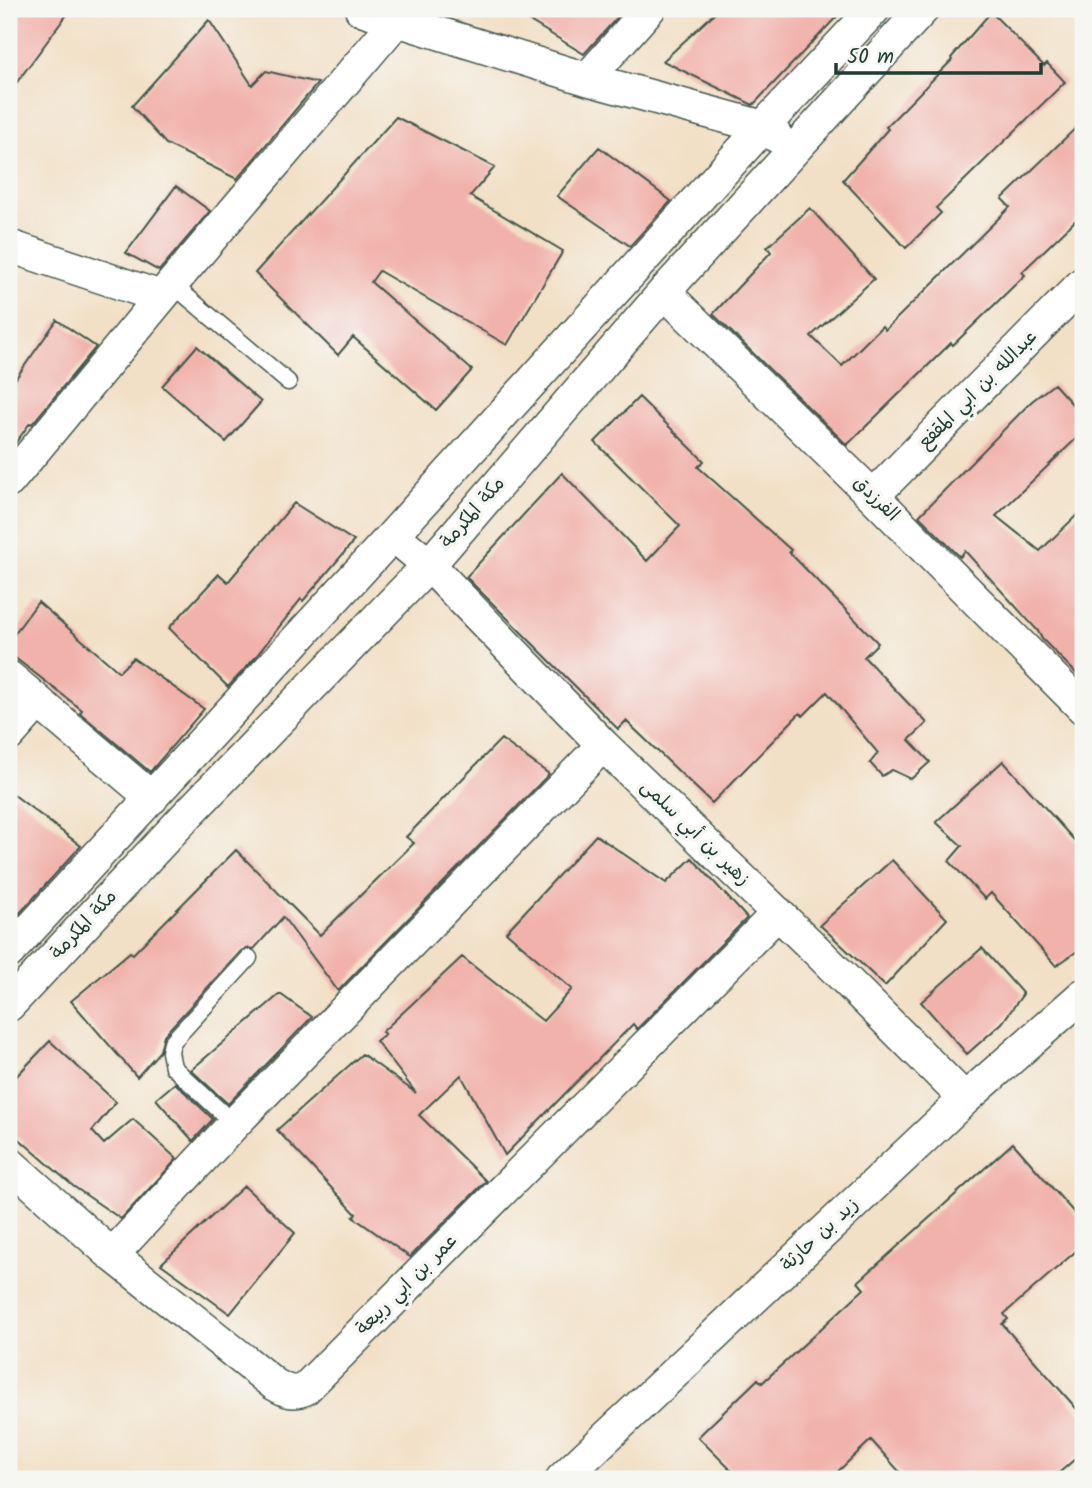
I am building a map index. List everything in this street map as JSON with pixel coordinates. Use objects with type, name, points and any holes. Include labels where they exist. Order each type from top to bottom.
[{"type":"street","points":[[361,9],[587,79],[763,127],[795,148]]},
{"type":"street","points":[[587,79],[649,9]]},
{"type":"street","name":"مكة المكرمة","points":[[9,951],[874,9]]},
{"type":"street","name":"مكة المكرمة","points":[[9,1005],[189,813],[429,565],[664,292],[923,9]]},
{"type":"street","points":[[9,481],[166,290],[397,20]]},
{"type":"street","points":[[9,246],[166,290]]},
{"type":"street","name":"عبدالله بن ابي المقفع","points":[[873,496],[1083,284]]},
{"type":"street","name":"الفرزدق","points":[[664,292],[873,496],[1083,708]]},
{"type":"street","name":"زهير بن أبي سلمى","points":[[393,535],[429,565],[603,745],[778,913],[965,1099]]},
{"type":"street","points":[[9,677],[152,798]]},
{"type":"street","points":[[9,735],[38,702]]},
{"type":"street","points":[[112,1255],[234,1124],[603,745]]},
{"type":"street","name":"عمر بن ابي ربيعة","points":[[9,1163],[112,1255],[274,1384],[287,1392],[296,1393],[305,1389],[778,913]]},
{"type":"street","name":"زيد بن حارثة","points":[[562,1479],[965,1099],[1083,995]]},
{"type":"lane","points":[[166,290],[288,382]]},
{"type":"lane","points":[[234,1124],[173,1067],[170,1052],[172,1042],[249,958]]},
{"type":"building","points":[[9,9],[71,9],[9,93]]},
{"type":"building","points":[[510,9],[625,9],[584,54]]},
{"type":"building","points":[[719,9],[844,9],[753,105],[663,61]]},
{"type":"building","points":[[991,12],[1044,66],[1047,63],[1065,82],[936,208],[941,213],[906,248],[843,180],[888,129],[886,127],[952,60]]},
{"type":"building","points":[[209,20],[252,85],[266,71],[318,83],[237,179],[166,144],[132,106]]},
{"type":"building","points":[[396,117],[495,167],[470,196],[563,251],[507,345],[379,271],[371,282],[472,370],[436,410],[353,337],[338,355],[255,273]]},
{"type":"building","points":[[1083,121],[1083,213],[1022,272],[1025,275],[847,445],[713,314],[771,252],[767,247],[810,208],[874,279],[811,336],[842,366],[882,326],[885,330],[1010,207],[1002,199]]},
{"type":"building","points":[[599,147],[671,201],[630,246],[557,196]]},
{"type":"building","points":[[176,186],[210,211],[159,271],[126,253]]},
{"type":"building","points":[[57,320],[96,347],[32,424],[30,423],[9,452],[9,388]]},
{"type":"building","points":[[197,346],[261,402],[226,442],[162,386]]},
{"type":"building","points":[[1054,384],[1083,416],[1083,432],[996,516],[1040,551],[1083,509],[1083,680],[1042,639],[1038,631],[965,551],[960,557],[919,516],[1032,401]]},
{"type":"building","points":[[639,397],[704,461],[698,467],[791,550],[789,552],[878,643],[864,657],[927,723],[909,740],[930,762],[911,779],[892,770],[882,776],[870,763],[878,753],[827,692],[803,716],[800,713],[712,803],[626,721],[618,729],[466,577],[562,473],[647,561],[680,526],[595,442]]},
{"type":"building","points":[[294,503],[354,541],[303,601],[301,599],[254,659],[228,687],[169,628],[219,574],[228,582]]},
{"type":"building","points":[[38,602],[119,672],[133,658],[204,709],[150,772],[80,713],[82,710],[9,653],[9,641]]},
{"type":"building","points":[[501,739],[549,774],[338,991],[283,917],[254,949],[241,951],[164,1035],[160,1051],[137,1077],[71,1001],[130,952],[133,954],[236,850],[320,935],[414,843],[406,837]]},
{"type":"building","points":[[1003,761],[1083,850],[1083,947],[1056,966],[991,893],[985,899],[949,861],[962,846],[936,822]]},
{"type":"building","points":[[9,791],[81,846],[9,925]]},
{"type":"building","points":[[596,835],[666,883],[692,858],[747,918],[637,1029],[633,1024],[505,1155],[461,1075],[419,1115],[486,1181],[410,1257],[353,1217],[356,1214],[277,1130],[362,1054],[416,1093],[376,1041],[385,1034],[382,1032],[462,957],[543,1021],[572,989],[506,932]]},
{"type":"building","points":[[892,860],[947,919],[885,986],[820,925]]},
{"type":"building","points":[[982,948],[1023,994],[1002,1023],[967,1054],[921,1002]]},
{"type":"building","points":[[280,994],[312,1017],[228,1104],[191,1070]]},
{"type":"building","points":[[50,1041],[116,1102],[92,1131],[104,1144],[133,1119],[177,1159],[121,1219],[73,1186],[9,1130],[9,1084]]},
{"type":"building","points":[[175,1083],[213,1119],[193,1141],[156,1099]]},
{"type":"building","points":[[1013,1143],[1083,1223],[1083,1245],[1004,1314],[1008,1319],[1002,1324],[1083,1416],[1083,1452],[1052,1479],[906,1479],[871,1440],[830,1479],[740,1479],[698,1437],[758,1379],[762,1383],[864,1289],[858,1282]]},
{"type":"building","points":[[244,1186],[295,1233],[230,1314],[161,1264]]}]
